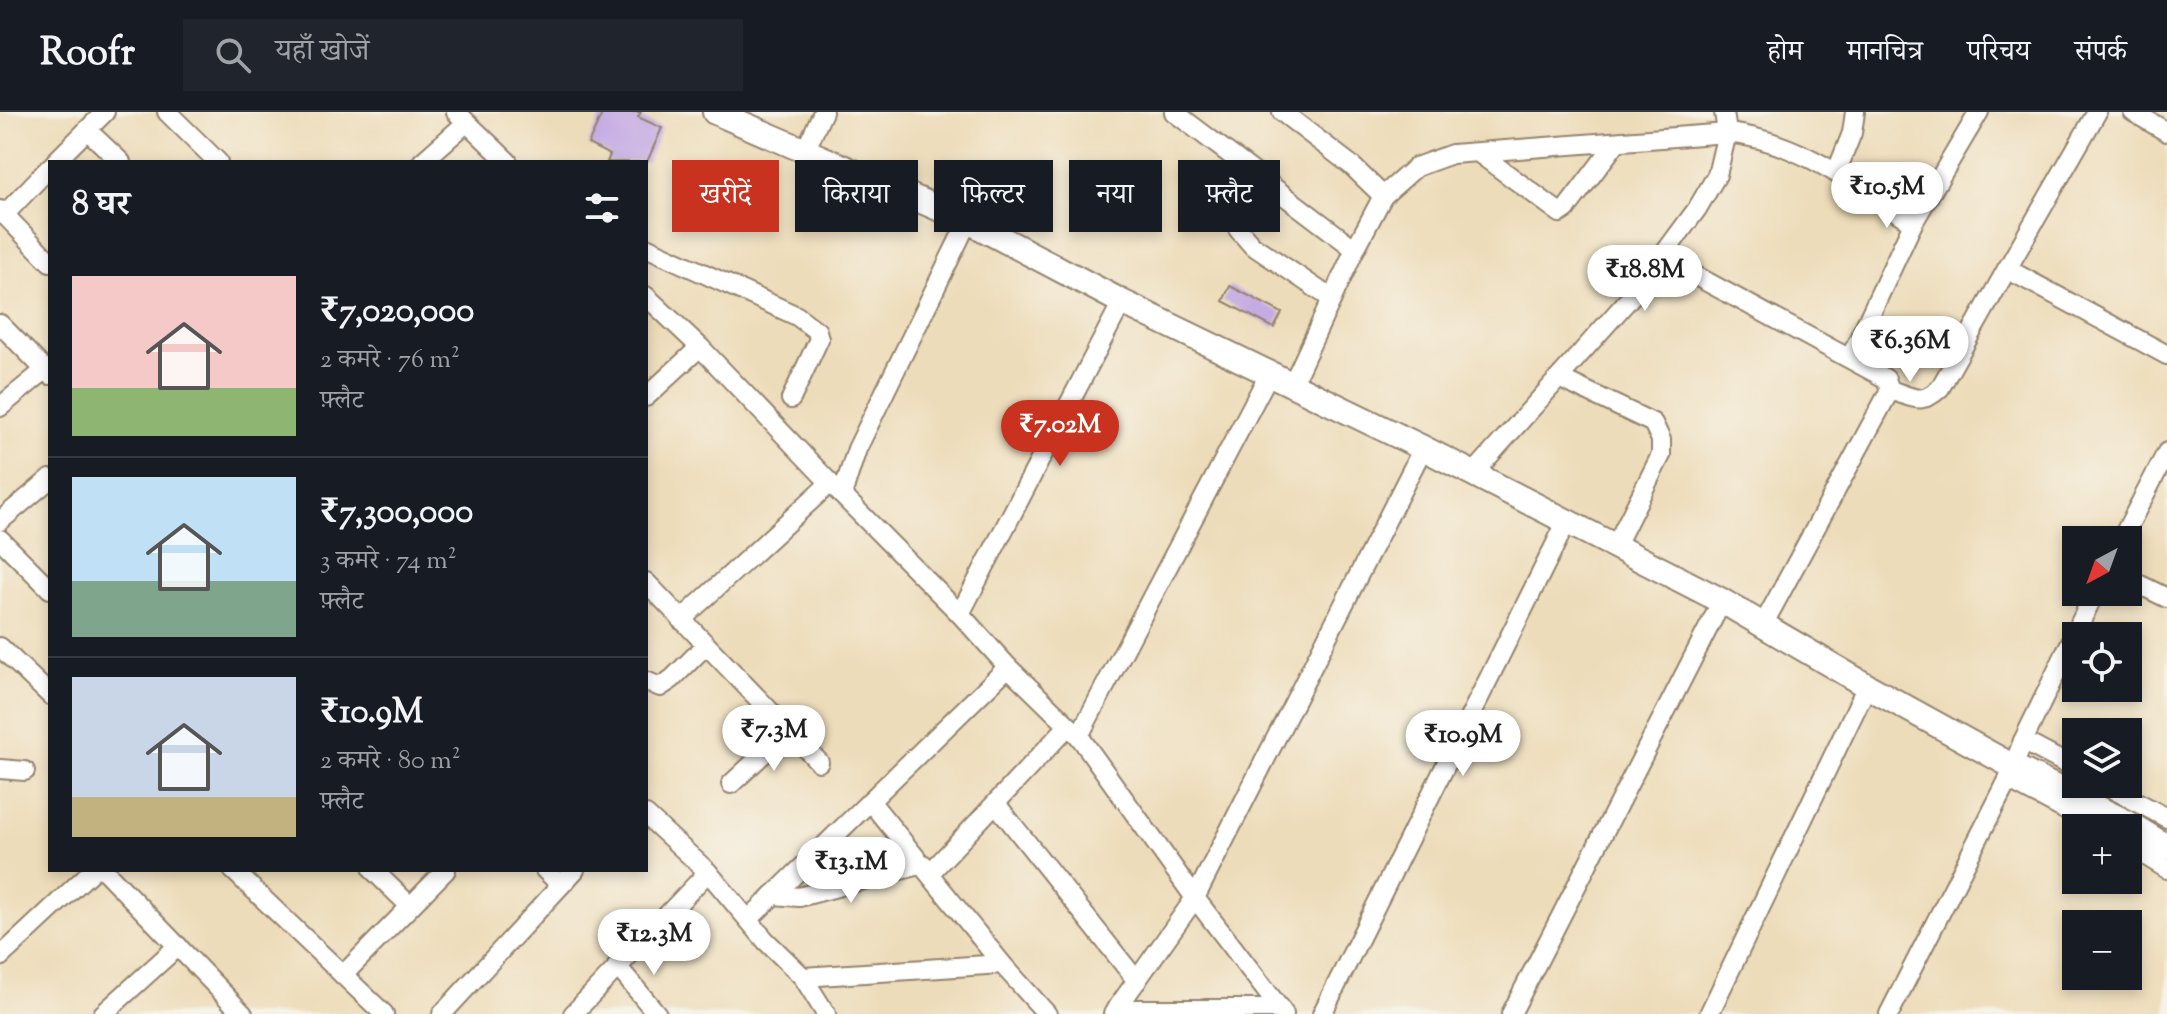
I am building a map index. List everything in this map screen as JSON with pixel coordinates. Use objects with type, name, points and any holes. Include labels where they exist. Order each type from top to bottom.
[{"type":"street","points":[[57,160],[105,112]]},
{"type":"street","points":[[167,112],[216,160]]},
{"type":"street","points":[[715,112],[934,206]]},
{"type":"street","points":[[805,151],[823,112]]},
{"type":"street","points":[[1174,112],[1237,160]]},
{"type":"street","points":[[1282,112],[1351,165],[1383,196]]},
{"type":"street","points":[[1473,474],[1638,289],[1697,209],[1717,175],[1727,133],[1724,112]]},
{"type":"street","points":[[1836,173],[1852,133],[1855,112]]},
{"type":"street","points":[[1850,358],[1913,223],[1979,112]]},
{"type":"street","points":[[1890,390],[1922,400],[1930,398],[1940,388],[2097,112]]},
{"type":"street","points":[[2133,112],[2167,132]]},
{"type":"street","points":[[424,160],[461,118],[506,160]]},
{"type":"street","points":[[87,130],[119,160]]},
{"type":"street","points":[[1292,385],[1383,196],[1416,167],[1452,154],[1727,133],[1751,135],[1792,149],[1836,173],[1913,223]]},
{"type":"street","points":[[1480,154],[1560,213],[1616,143]]},
{"type":"street","points":[[48,169],[2,212],[48,260]]},
{"type":"street","points":[[1280,192],[1355,249]]},
{"type":"street","points":[[681,620],[836,489],[963,232]]},
{"type":"street","points":[[989,232],[1122,302],[1423,448],[1722,601],[2076,814]]},
{"type":"street","points":[[1241,232],[1252,245],[1332,299]]},
{"type":"street","points":[[648,248],[797,316],[817,331],[819,339],[791,399]]},
{"type":"street","points":[[1661,257],[1850,358],[1886,379],[1890,390],[1763,625]]},
{"type":"street","points":[[2007,269],[2167,355]]},
{"type":"street","points":[[648,298],[700,347],[1008,667],[1074,731],[1195,898],[1282,1011]]},
{"type":"street","points":[[960,614],[1122,302]]},
{"type":"street","points":[[0,324],[47,372],[0,407]]},
{"type":"street","points":[[648,395],[700,347]]},
{"type":"street","points":[[773,895],[799,897],[926,868],[1074,731],[1270,372]]},
{"type":"street","points":[[1559,378],[1653,423],[1661,440],[1661,455],[1615,547]]},
{"type":"street","points":[[1114,1012],[1195,898],[1423,448]]},
{"type":"street","points":[[2128,526],[2167,452]]},
{"type":"street","points":[[0,521],[48,481]]},
{"type":"street","points":[[1322,1014],[1566,523]]},
{"type":"street","points":[[0,539],[48,587]]},
{"type":"street","points":[[648,584],[819,762]]},
{"type":"street","points":[[2142,586],[2167,598]]},
{"type":"street","points":[[1511,1014],[1722,601]]},
{"type":"street","points":[[1889,1014],[2010,773],[2088,606]]},
{"type":"street","points":[[648,682],[660,687],[706,645]]},
{"type":"street","points":[[0,647],[48,693]]},
{"type":"street","points":[[749,919],[1008,667]]},
{"type":"street","points":[[1709,1014],[1867,686]]},
{"type":"street","points":[[731,784],[788,731]]},
{"type":"street","points":[[2023,741],[2062,762]]},
{"type":"street","points":[[0,769],[25,771]]},
{"type":"street","points":[[2010,773],[2039,777],[2167,847]]},
{"type":"street","points":[[2129,798],[2167,818]]},
{"type":"street","points":[[870,801],[1002,964],[1047,1014]]},
{"type":"street","points":[[997,805],[1137,981]]},
{"type":"street","points":[[648,817],[708,872],[803,977],[826,1014]]},
{"type":"street","points":[[2142,854],[2167,869]]},
{"type":"street","points":[[0,957],[91,872]]},
{"type":"street","points":[[106,872],[243,1014]]},
{"type":"street","points":[[235,872],[384,1014]]},
{"type":"street","points":[[375,872],[410,906]]},
{"type":"street","points":[[343,975],[444,872]]},
{"type":"street","points":[[547,872],[561,885]]},
{"type":"street","points":[[442,1014],[573,872]]},
{"type":"street","points":[[573,1014],[708,872]]},
{"type":"street","points":[[103,1014],[178,946]]},
{"type":"street","points":[[803,977],[1002,964]]},
{"type":"street","points":[[617,966],[657,1014]]},
{"type":"street","points":[[1114,1012],[1282,1011]]},
{"type":"building","points":[[603,112],[641,112],[638,117],[662,128],[648,160],[608,160],[610,155],[588,144]]},
{"type":"building","points":[[1230,286],[1282,313],[1274,328],[1223,301]]}]
